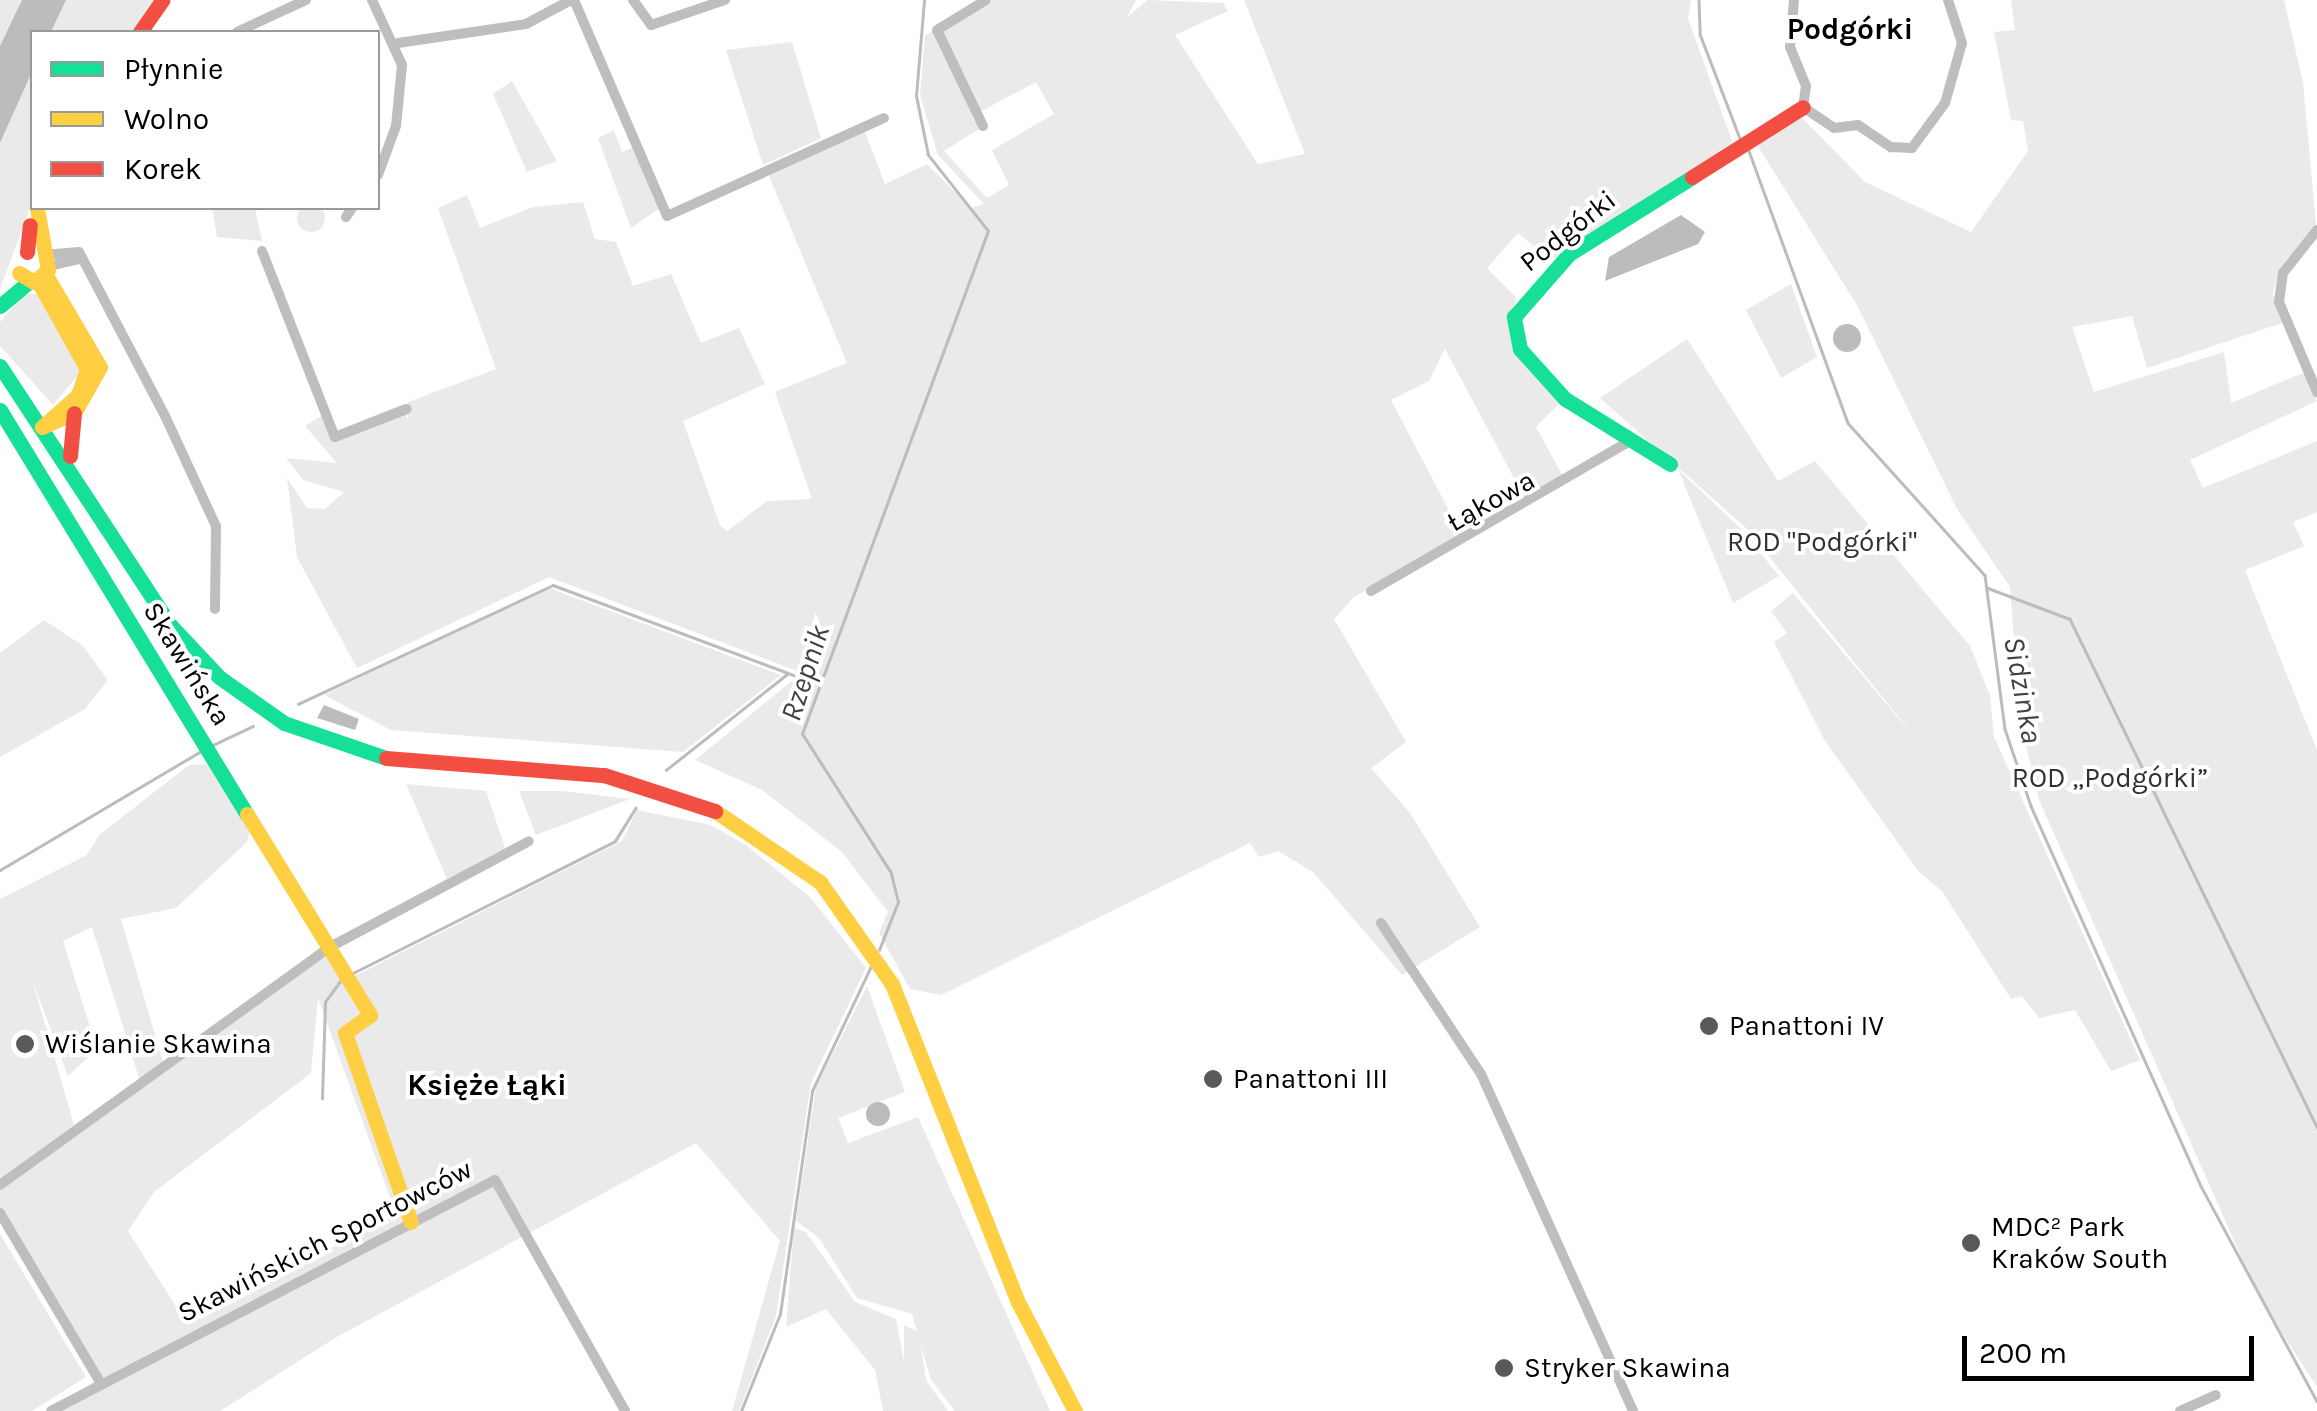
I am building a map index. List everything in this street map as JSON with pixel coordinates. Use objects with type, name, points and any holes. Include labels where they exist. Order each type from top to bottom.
[{"type":"street","points":[[141,30],[162,0]]},
{"type":"street","points":[[266,0],[276,10]]},
{"type":"street","points":[[241,30],[276,10],[306,0]]},
{"type":"street","points":[[372,0],[398,43],[396,126],[380,170]]},
{"type":"street","points":[[398,43],[526,24],[572,0],[666,216],[884,118]]},
{"type":"street","points":[[633,0],[651,25],[726,0]]},
{"type":"street","points":[[984,126],[937,30],[986,0]]},
{"type":"street","points":[[1794,0],[1790,47],[1806,86],[1802,107],[1891,147],[1920,142],[1945,102],[1962,43],[1948,0]]},
{"type":"street","name":"Podgórki","points":[[1670,464],[1628,442],[1550,384],[1520,349],[1514,317],[1569,254],[1802,107]]},
{"type":"street","points":[[37,210],[37,267],[88,369],[78,396],[42,427]]},
{"type":"street","points":[[2317,230],[2283,273],[2279,302],[2317,392]]},
{"type":"street","points":[[262,252],[334,436],[407,410]]},
{"type":"street","name":"Skawińska","points":[[37,267],[72,255],[88,265],[216,526],[216,609]]},
{"type":"street","points":[[0,296],[37,267]]},
{"type":"street","points":[[0,306],[37,267]]},
{"type":"street","points":[[37,267],[98,355],[98,381],[74,413],[42,427]]},
{"type":"street","points":[[0,366],[194,653],[294,728],[407,765],[604,774],[684,794],[792,855],[868,942],[884,970],[1018,1302],[1075,1411]]},
{"type":"street","name":"Skawińska","points":[[0,410],[210,747],[370,1015],[345,1033],[411,1222]]},
{"type":"street","points":[[70,456],[74,413]]},
{"type":"street","points":[[42,427],[70,456],[131,565]]},
{"type":"street","name":"Łąkowa","points":[[1371,591],[1628,442]]},
{"type":"street","points":[[0,1185],[330,947],[529,840]]},
{"type":"street","points":[[1381,923],[1474,1062],[1633,1411]]},
{"type":"street","points":[[495,1180],[508,1174]]},
{"type":"street","name":"Skawińskich Sportowców","points":[[51,1411],[495,1180],[625,1411]]},
{"type":"street","points":[[0,1213],[101,1384]]},
{"type":"street","points":[[2180,1411],[2216,1395]]},
{"type":"green space","points":[[0,0],[22,0],[0,46]]},
{"type":"green space","points":[[66,0],[157,0],[135,30],[52,30]]},
{"type":"green space","points":[[992,0],[1136,0],[1127,17],[1148,0],[1223,3],[1228,11],[1175,35],[1258,164],[1305,154],[1244,0],[1691,0],[1688,19],[1734,146],[1551,260],[1518,233],[1487,268],[1516,297],[1511,340],[1562,401],[1536,427],[1566,482],[1527,502],[1445,349],[1429,381],[1391,400],[1463,537],[1354,597],[1334,619],[1406,742],[1371,768],[1410,813],[1480,927],[1402,975],[1313,872],[1278,851],[1259,857],[1250,843],[941,995],[910,989],[879,933],[888,912],[842,852],[762,790],[695,760],[793,680],[811,687],[816,678],[549,577],[357,668],[297,557],[287,478],[307,508],[325,509],[344,492],[303,480],[286,458],[337,463],[305,426],[328,412],[337,431],[403,404],[408,420],[408,402],[496,369],[438,208],[467,195],[480,228],[533,207],[583,202],[595,239],[616,242],[633,286],[671,274],[701,343],[739,328],[765,384],[683,421],[720,525],[727,531],[767,501],[812,499],[775,392],[847,363],[767,171],[864,129],[885,184],[927,164],[971,208],[984,204],[938,155],[920,95],[925,35]],"holes":[[[1036,82],[1054,114],[992,150],[1009,185],[987,198],[944,151],[979,129],[972,116]]]},
{"type":"green space","name":"ROD „Podgórki”","points":[[2011,0],[2284,0],[2303,83],[2316,224],[2279,270],[2273,294],[2282,323],[2147,368],[2132,316],[2072,327],[2094,392],[2224,352],[2231,403],[2305,372],[2317,401],[2190,460],[2203,488],[2317,441],[2317,512],[2293,522],[2304,546],[2245,570],[2317,750],[2317,1387],[2260,1299],[2039,800],[2003,649],[2014,642],[2010,587],[1957,509],[1858,307],[1756,143],[1802,118],[1865,182],[1971,232],[2028,151],[2023,121],[2011,120],[1994,32],[2015,30]]},
{"type":"green space","points":[[792,42],[821,138],[763,165],[726,50]]},
{"type":"green space","points":[[30,76],[30,208],[0,289],[0,143]]},
{"type":"green space","points":[[512,81],[557,161],[527,172],[493,94]]},
{"type":"green space","points":[[614,130],[622,152],[637,146],[660,208],[631,228],[598,138]]},
{"type":"green space","points":[[212,210],[255,210],[262,241],[217,237]]},
{"type":"green space","points":[[300,210],[324,213],[324,223],[316,231],[306,231],[298,223]]},
{"type":"green space","points":[[1791,284],[1817,357],[1781,378],[1746,310]]},
{"type":"green space","points":[[24,293],[40,295],[81,372],[53,405],[0,346],[0,322]]},
{"type":"green space","name":"ROD \"Podgórki\"","points":[[1687,339],[1778,481],[1815,461],[1970,646],[1990,695],[1994,737],[2140,1060],[2111,1071],[2075,1010],[2039,1018],[2022,996],[2011,999],[1942,891],[1919,872],[1825,741],[1774,642],[1787,633],[1771,611],[1793,593],[1922,746],[1746,528],[1600,398]]},
{"type":"green space","points":[[1678,469],[1742,530],[1779,576],[1733,603]]},
{"type":"green space","points":[[549,588],[781,675],[683,752],[391,730],[324,695]]},
{"type":"green space","points":[[44,620],[82,645],[108,680],[85,709],[0,757],[0,653]]},
{"type":"green space","points":[[212,764],[250,830],[247,842],[176,908],[121,919],[163,1062],[140,1081],[92,927],[63,941],[97,1049],[68,1076],[32,979],[74,1125],[0,1179],[0,899],[87,855],[99,835],[189,765]]},
{"type":"green space","points":[[406,784],[486,791],[505,848],[447,879]]},
{"type":"green space","points":[[519,791],[563,791],[630,799],[536,835]]},
{"type":"green space","points":[[637,810],[711,825],[746,845],[811,898],[866,968],[811,1083],[776,1316],[739,1411],[732,1411],[780,1241],[696,1143],[335,1338],[220,1411],[56,1411],[98,1378],[0,1213],[0,1191],[326,957],[349,979],[622,841]],"holes":[[[318,998],[396,1214],[187,1324],[128,1231],[154,1192],[311,1073]]]},
{"type":"green space","points":[[867,986],[905,1092],[838,1118],[848,1143],[918,1117],[1050,1411],[955,1411],[931,1380],[912,1314],[857,1298],[819,1238],[796,1221],[816,1087]]},
{"type":"green space","points":[[794,1228],[806,1232],[855,1302],[896,1319],[904,1362],[904,1325],[919,1332],[926,1380],[948,1411],[883,1411],[875,1370],[826,1309],[786,1327]]},
{"type":"green space","points":[[0,1234],[86,1377],[32,1411],[0,1411]]},
{"type":"shaded area","points":[[22,0],[66,0],[52,30],[30,30],[30,76],[0,143],[0,46]]},
{"type":"shaded area","points":[[1681,215],[1705,232],[1698,244],[1605,281],[1609,257]]},
{"type":"shaded area","points":[[1847,324],[1857,328],[1861,338],[1857,348],[1847,352],[1837,348],[1833,338],[1837,328]]},
{"type":"shaded area","points":[[324,705],[359,719],[355,730],[317,718]]},
{"type":"shaded area","points":[[878,1102],[890,1114],[878,1126],[866,1114]]},
{"type":"waterway","name":"Rzepnik","points":[[879,950],[898,902],[891,873],[802,734],[988,231],[928,155],[916,96],[924,0]]},
{"type":"waterway","name":"Sidzinka","points":[[1699,0],[1700,34],[1741,141]]},
{"type":"waterway","name":"Sidzinka","points":[[1749,151],[1848,423],[1985,575],[2005,729],[2031,806],[2201,1186],[2317,1401]]},
{"type":"waterway","points":[[298,704],[553,585],[821,685]]},
{"type":"waterway","points":[[1988,588],[2070,619],[2317,1127]]},
{"type":"waterway","points":[[666,770],[787,674]]},
{"type":"waterway","points":[[213,745],[253,726]]},
{"type":"waterway","points":[[0,870],[201,751]]},
{"type":"waterway","points":[[353,973],[615,841],[636,808]]},
{"type":"waterway","name":"Rzepnik","points":[[741,1411],[780,1314],[812,1091],[871,966]]},
{"type":"waterway","points":[[322,1099],[325,1002],[340,981]]},
{"type":"traffic: fast","points":[[1670,464],[1565,399],[1520,349],[1514,317],[1569,254],[1692,177]]},
{"type":"traffic: fast","points":[[0,306],[29,282]]},
{"type":"traffic: fast","points":[[0,366],[171,626],[219,677],[284,723],[386,758]]},
{"type":"traffic: fast","points":[[0,410],[247,814]]},
{"type":"traffic: slow","points":[[19,273],[34,282],[48,270],[37,210]]},
{"type":"traffic: slow","points":[[42,427],[74,413],[100,367],[46,275]]},
{"type":"traffic: slow","points":[[38,281],[87,369],[78,395],[42,427]]},
{"type":"traffic: slow","points":[[715,811],[820,882],[892,984],[1018,1302],[1075,1411]]},
{"type":"traffic: slow","points":[[247,814],[370,1015],[345,1033],[411,1222]]},
{"type":"traffic: jam","points":[[141,30],[162,0]]},
{"type":"traffic: jam","points":[[1692,177],[1803,107]]},
{"type":"traffic: jam","points":[[27,252],[30,225]]},
{"type":"traffic: jam","points":[[70,456],[74,413]]},
{"type":"traffic: jam","points":[[386,758],[604,775],[715,811]]},
{"type":"place","name":"Panattoni IV","points":[[1709,1026]]},
{"type":"place","name":"Wiślanie Skawina","points":[[25,1044]]},
{"type":"place","name":"Panattoni III","points":[[1213,1079]]},
{"type":"place","name":"MDC² Park Kraków South","points":[[1971,1243]]},
{"type":"place","name":"Stryker Skawina","points":[[1504,1368]]},
{"type":"district","name":"Podgórki","points":[[1850,29]]},
{"type":"district","name":"Księże Łąki","points":[[487,1085]]}]
